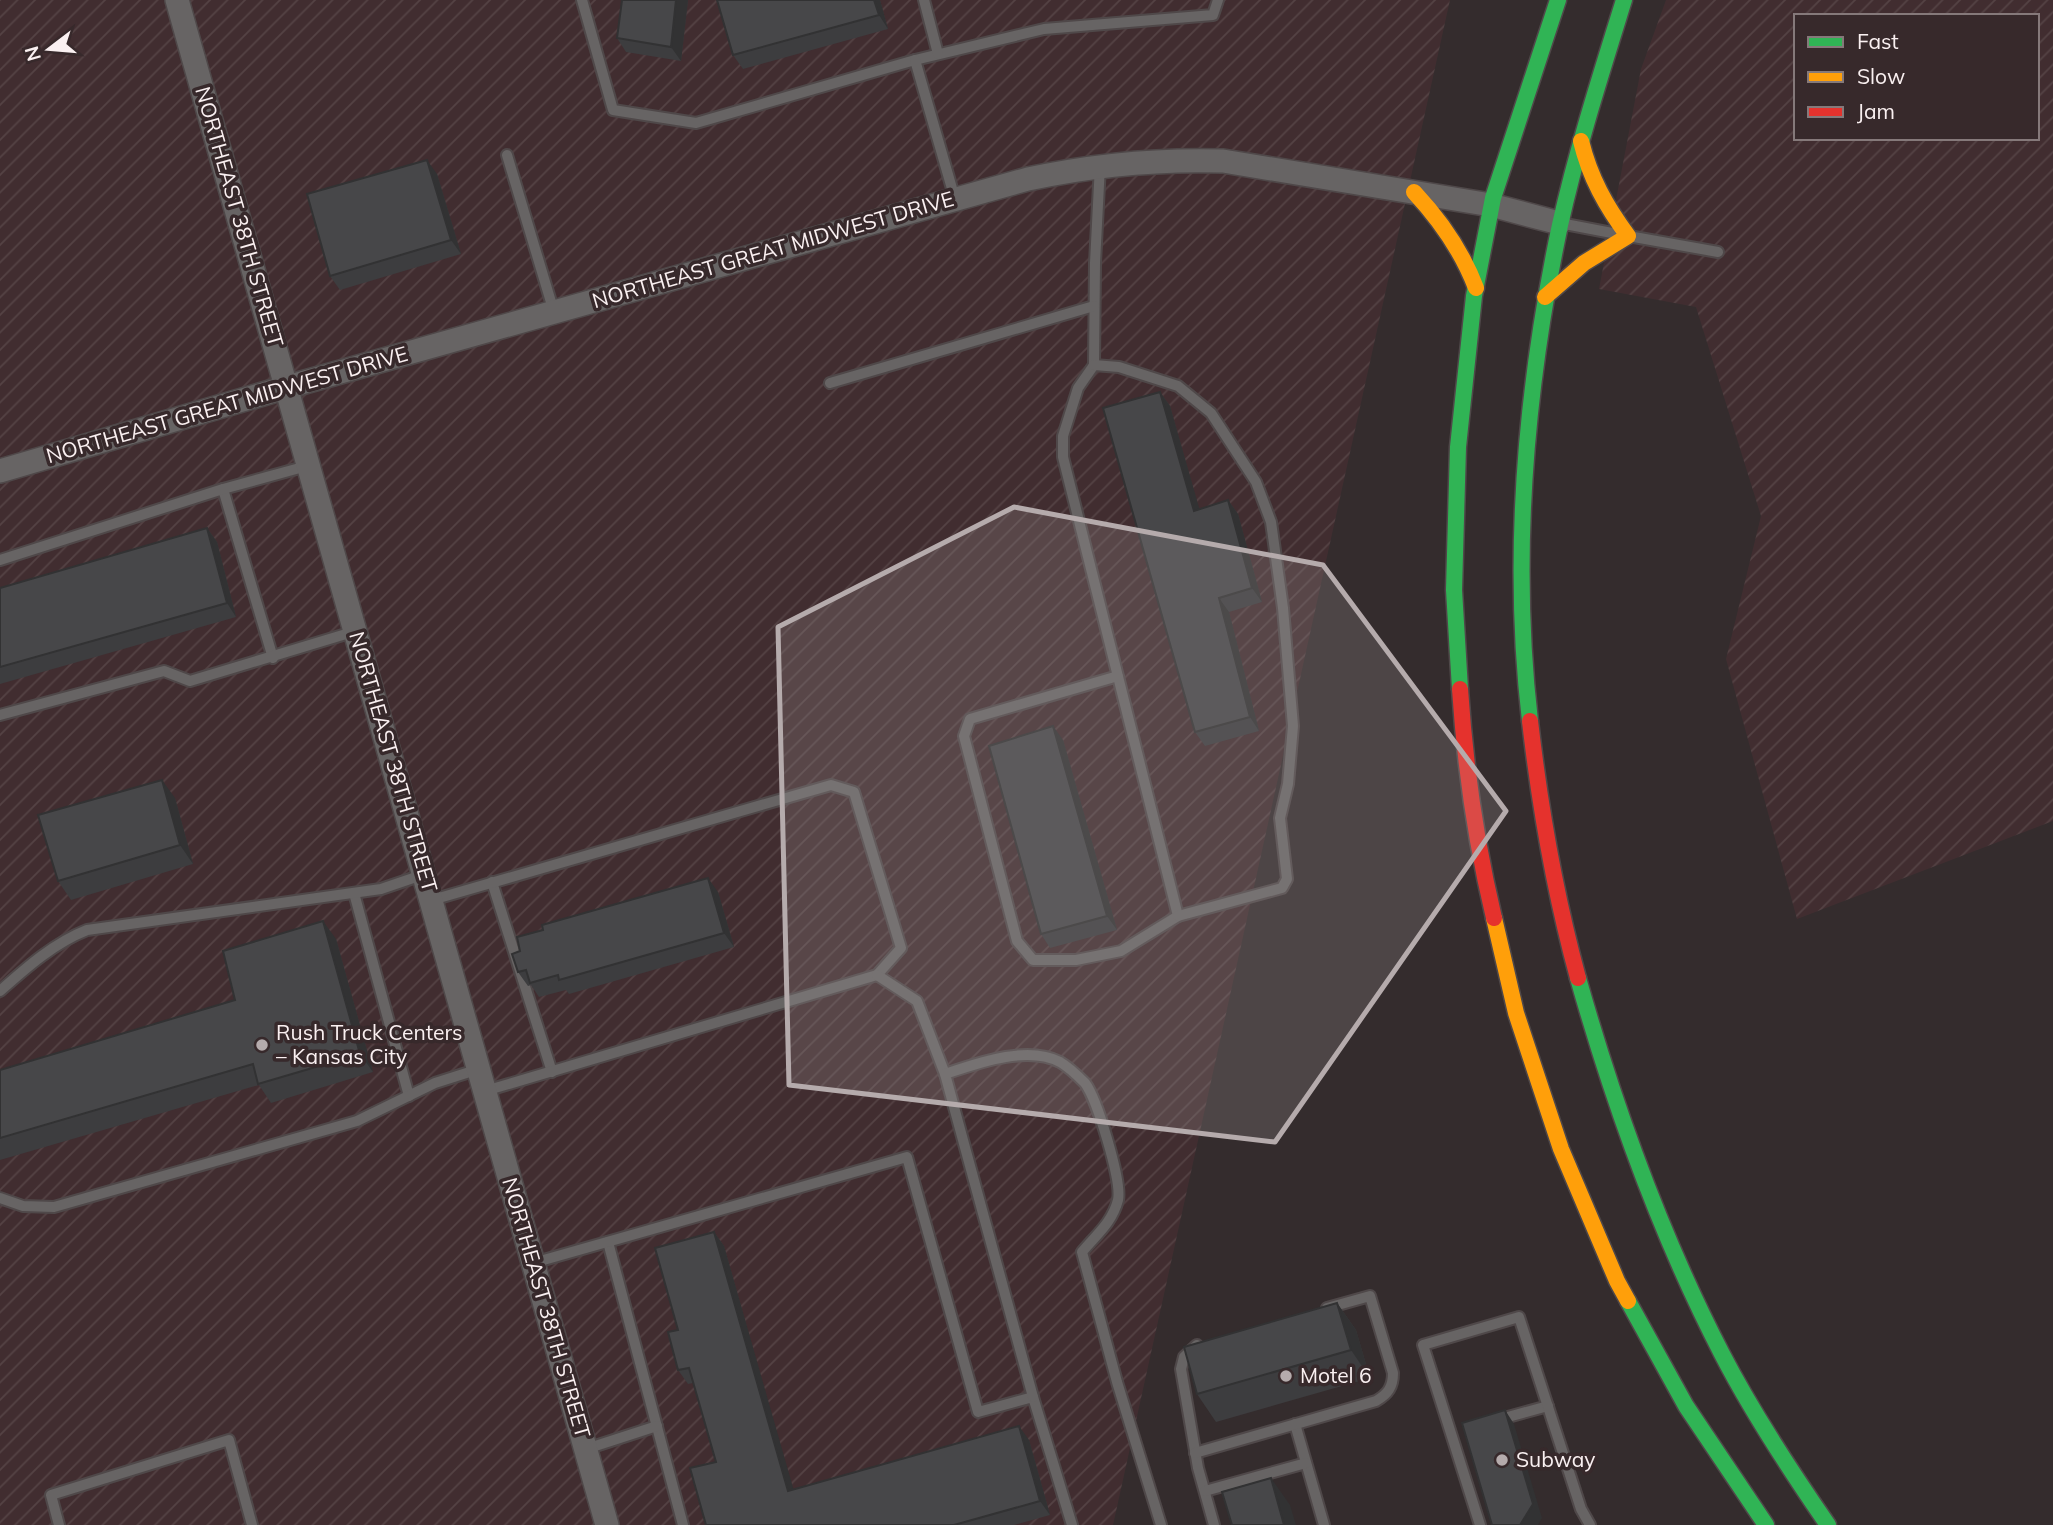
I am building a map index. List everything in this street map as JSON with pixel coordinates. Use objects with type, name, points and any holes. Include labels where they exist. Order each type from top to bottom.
[{"type":"highway","points":[[1558,0],[1491,205],[1461,397],[1455,499],[1454,602],[1467,771],[1489,904],[1522,1035],[1554,1132],[1622,1289],[1670,1380],[1731,1476],[1766,1525]]},
{"type":"highway","points":[[1624,0],[1606,51],[1559,223],[1533,377],[1524,466],[1521,546],[1522,613],[1532,747],[1561,915],[1588,1015],[1608,1078],[1664,1227],[1694,1298],[1752,1408],[1793,1475],[1828,1525]]},
{"type":"highway","points":[[1545,298],[1591,256],[1628,236],[1601,198],[1587,169],[1581,141]]},
{"type":"highway","points":[[1414,192],[1443,223],[1466,261],[1476,288]]},
{"type":"street","name":"NORTHEAST 38TH STREET","points":[[177,0],[607,1525]]},
{"type":"street","name":"NORTHEAST GREAT MIDWEST DRIVE","points":[[0,471],[287,387],[955,199],[1028,179],[1100,165],[1179,159],[1223,161],[1491,205],[1559,223]]},
{"type":"lane","points":[[582,0],[613,110],[696,123],[915,60],[1044,29],[1213,15],[1218,0]]},
{"type":"lane","points":[[924,0],[938,54]]},
{"type":"lane","points":[[915,60],[955,199]]},
{"type":"lane","points":[[507,155],[554,312]]},
{"type":"lane","points":[[1100,165],[1094,365],[1078,388],[1063,436],[1063,457],[1178,916]]},
{"type":"lane","points":[[1559,223],[1717,251]]},
{"type":"lane","points":[[830,383],[1094,306]]},
{"type":"lane","points":[[1094,365],[1118,367],[1178,386],[1211,413],[1255,482],[1271,522],[1283,608],[1293,726],[1291,764],[1280,818],[1287,879],[1282,888],[1178,916],[1121,951],[1076,960],[1033,960],[1017,941],[964,736],[970,719],[1118,677]]},
{"type":"lane","points":[[0,560],[223,489],[307,466]]},
{"type":"lane","points":[[223,489],[273,658]]},
{"type":"lane","points":[[0,715],[164,671],[190,681],[356,631]]},
{"type":"lane","points":[[432,900],[831,785],[854,792],[901,948],[877,975],[485,1091]]},
{"type":"lane","points":[[0,991],[67,938],[88,930],[381,889],[425,874]]},
{"type":"lane","points":[[492,882],[552,1072]]},
{"type":"lane","points":[[354,893],[409,1096]]},
{"type":"lane","points":[[877,975],[917,1001],[945,1074],[1033,1397],[1072,1525]]},
{"type":"lane","points":[[945,1074],[1000,1058],[1035,1056],[1060,1062],[1084,1083],[1097,1105],[1119,1197],[1113,1217],[1082,1252],[1117,1381],[1161,1525]]},
{"type":"lane","points":[[0,1198],[23,1206],[54,1207],[357,1121],[435,1083],[479,1069]]},
{"type":"lane","points":[[533,1263],[907,1157],[978,1412],[1033,1397]]},
{"type":"lane","points":[[608,1242],[683,1525]]},
{"type":"lane","points":[[1195,1453],[1376,1401],[1387,1394],[1393,1383],[1393,1373],[1370,1296],[1317,1311]]},
{"type":"lane","points":[[1480,1525],[1423,1345],[1519,1317],[1581,1509],[1590,1525]]},
{"type":"lane","points":[[1209,1342],[1196,1346],[1184,1357],[1181,1369],[1195,1453],[1214,1525]]},
{"type":"lane","points":[[1487,1423],[1548,1406]]},
{"type":"lane","points":[[1295,1424],[1324,1525]]},
{"type":"lane","points":[[586,1448],[657,1426]]},
{"type":"lane","points":[[1451,1434],[1463,1430]]},
{"type":"lane","points":[[60,1525],[51,1495],[229,1440],[253,1525]]},
{"type":"lane","points":[[1205,1491],[1306,1463]]},
{"type":"highlighted area","points":[[1014,507],[1323,565],[1506,811],[1275,1142],[789,1085],[778,627]]},
{"type":"shaded area","points":[[0,0],[1450,0],[1113,1525],[0,1525]]},
{"type":"shaded area","points":[[1666,0],[2053,0],[2053,821],[1797,919],[1726,659],[1761,516],[1696,307],[1599,289],[1641,69]]},
{"type":"building","points":[[622,0],[676,0],[671,47],[617,38]]},
{"type":"building","points":[[717,0],[874,0],[879,15],[733,55]]},
{"type":"building","points":[[427,160],[451,240],[330,276],[307,194]]},
{"type":"building","points":[[1160,392],[1194,511],[1228,500],[1252,588],[1219,598],[1250,717],[1195,732],[1103,408]]},
{"type":"building","points":[[207,528],[227,603],[0,667],[0,588]]},
{"type":"building","points":[[1053,726],[1107,916],[1041,934],[989,746]]},
{"type":"building","points":[[162,780],[180,845],[58,881],[38,815]]},
{"type":"building","points":[[708,878],[724,933],[559,980],[558,975],[530,983],[526,970],[518,972],[512,954],[520,951],[517,937],[543,930],[542,925]]},
{"type":"building","name":"Rush Truck Centers – Kansas City","points":[[323,921],[360,1054],[258,1084],[253,1064],[0,1138],[0,1070],[235,1000],[223,951]]},
{"type":"building","points":[[714,1232],[788,1491],[1019,1426],[1040,1501],[954,1525],[706,1525],[690,1468],[716,1462],[689,1368],[678,1370],[668,1332],[678,1330],[655,1248]]},
{"type":"building","points":[[1337,1303],[1351,1350],[1197,1394],[1184,1347]]},
{"type":"building","points":[[1505,1410],[1533,1504],[1520,1525],[1492,1525],[1462,1423]]},
{"type":"building","points":[[1271,1478],[1284,1525],[1232,1525],[1222,1492]]},
{"type":"traffic: fast","points":[[1460,689],[1454,590],[1458,447],[1474,296],[1493,198],[1558,0]]},
{"type":"traffic: fast","points":[[1530,721],[1524,659],[1522,534],[1525,472],[1538,347],[1560,225],[1624,0]]},
{"type":"traffic: fast","points":[[1578,978],[1607,1074],[1641,1170],[1700,1310],[1759,1420],[1828,1525]]},
{"type":"traffic: fast","points":[[1628,1301],[1686,1406],[1766,1525]]},
{"type":"traffic: slow","points":[[1545,297],[1584,263],[1628,236],[1600,191],[1581,141]]},
{"type":"traffic: slow","points":[[1414,192],[1450,237],[1476,288]]},
{"type":"traffic: slow","points":[[1494,918],[1516,1013],[1561,1149],[1628,1301]]},
{"type":"traffic: jam","points":[[1460,689],[1472,804],[1494,918]]},
{"type":"traffic: jam","points":[[1530,721],[1549,851],[1578,978]]},
{"type":"place","name":"Rush Truck Centers – Kansas City","points":[[262,1045]]},
{"type":"place","name":"Motel 6","points":[[1286,1376]]},
{"type":"place","name":"Subway","points":[[1502,1460]]}]
